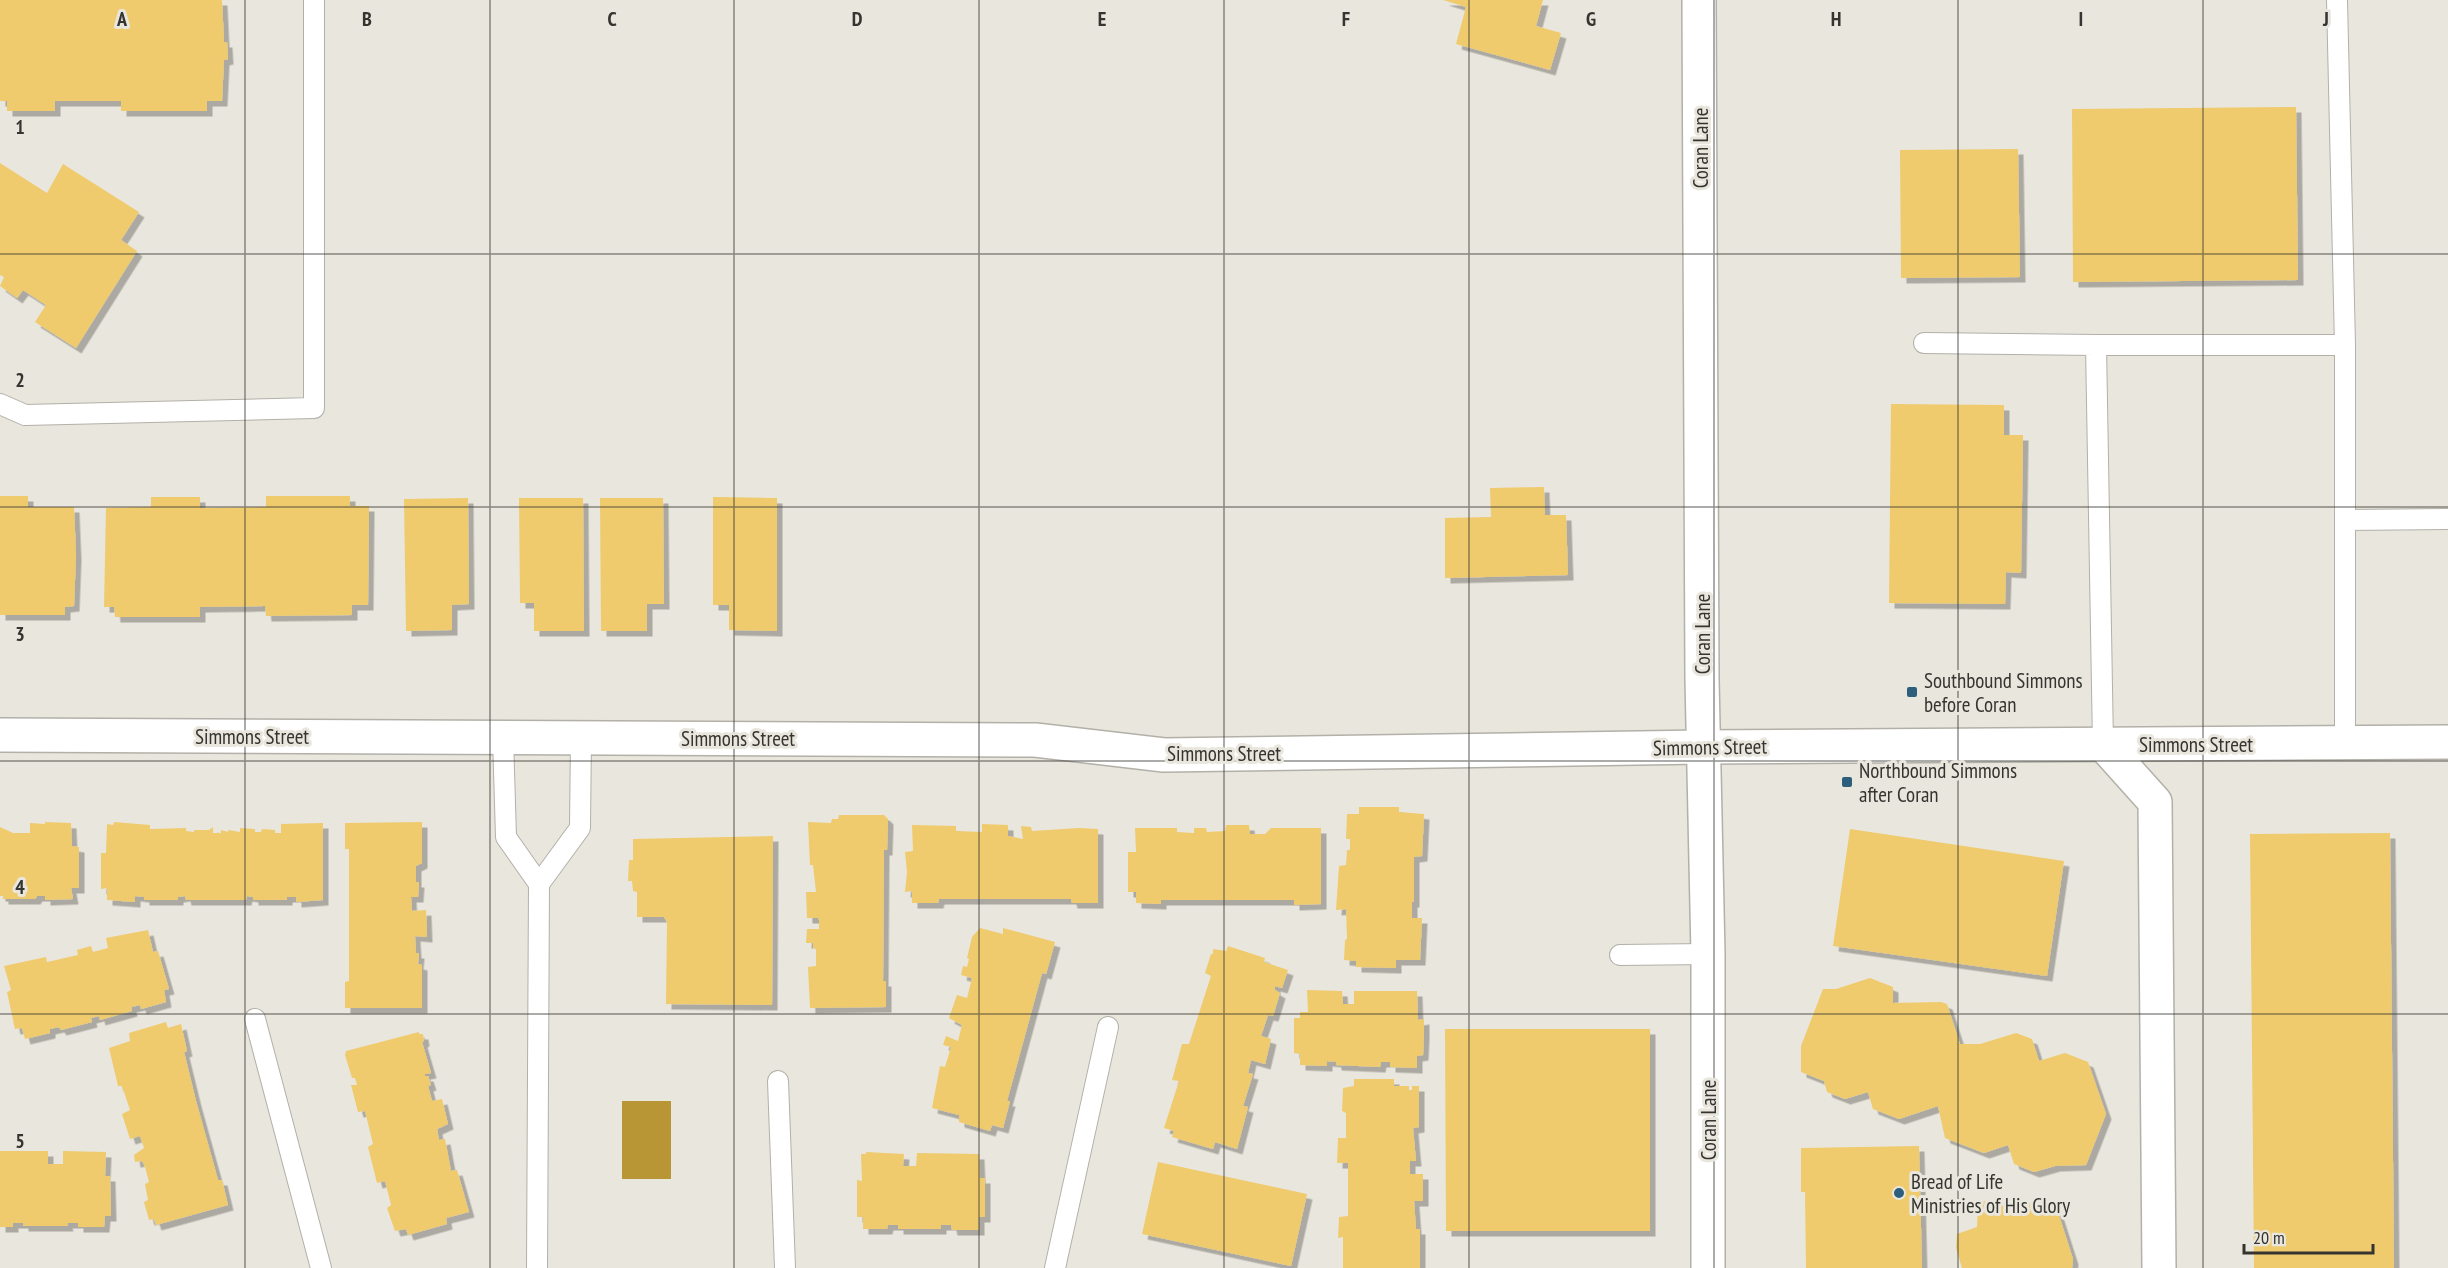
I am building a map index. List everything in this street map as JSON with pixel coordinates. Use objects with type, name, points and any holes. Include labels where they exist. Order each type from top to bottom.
[{"type":"main road","name":"Coran Lane","points":[[1700,0],[1703,747],[1708,954],[1708,1268]]},
{"type":"main road","name":"Simmons Street","points":[[0,735],[1035,740],[1164,755],[1703,747],[2448,742]]},
{"type":"main road","points":[[2103,744],[2155,802],[2159,1268]]},
{"type":"lane","points":[[0,404],[25,416],[314,408],[314,0]]},
{"type":"lane","points":[[2337,0],[2345,345],[2345,742]]},
{"type":"lane","points":[[1924,343],[2345,345]]},
{"type":"lane","points":[[2096,345],[2103,744]]},
{"type":"lane","points":[[2345,520],[2448,519]]},
{"type":"lane","points":[[504,737],[506,837],[539,884],[537,1268]]},
{"type":"lane","points":[[539,884],[580,828],[581,737]]},
{"type":"lane","points":[[1620,955],[1708,954]]},
{"type":"lane","points":[[255,1019],[321,1268]]},
{"type":"lane","points":[[1055,1268],[1107,1028]]},
{"type":"lane","points":[[778,1080],[785,1268]]},
{"type":"shaded area","points":[[622,1101],[671,1101],[671,1179],[622,1179]]},
{"type":"building","points":[[0,0],[222,0],[224,42],[227,42],[228,59],[224,60],[222,101],[207,101],[207,111],[121,111],[121,101],[55,101],[55,111],[7,111],[7,101],[0,101]]},
{"type":"building","points":[[1443,0],[1543,0],[1536,26],[1561,33],[1550,70],[1456,44],[1466,7]]},
{"type":"building","points":[[2296,107],[2298,280],[2073,282],[2072,109]]},
{"type":"building","points":[[2018,149],[2020,277],[1901,278],[1900,150]]},
{"type":"building","points":[[0,163],[47,193],[63,164],[139,212],[121,240],[137,251],[76,348],[35,322],[46,305],[23,290],[17,298],[0,286],[4,277],[0,275]]},
{"type":"building","points":[[1891,404],[2004,405],[2004,435],[2023,435],[2021,573],[2006,572],[2005,604],[1889,603]]},
{"type":"building","points":[[1544,487],[1545,515],[1566,515],[1568,575],[1445,578],[1445,518],[1491,517],[1490,488]]},
{"type":"building","points":[[0,496],[28,496],[28,507],[74,507],[76,555],[74,606],[65,607],[65,615],[0,615]]},
{"type":"building","points":[[266,496],[350,496],[350,506],[369,506],[368,605],[352,605],[352,615],[266,616],[265,606],[200,607],[200,617],[115,617],[114,607],[104,607],[106,508],[151,507],[151,497],[200,497],[200,508],[266,507]]},
{"type":"building","points":[[713,497],[777,498],[777,631],[729,630],[729,605],[713,605]]},
{"type":"building","points":[[468,498],[469,604],[452,605],[452,630],[406,631],[404,499]]},
{"type":"building","points":[[519,498],[583,498],[584,631],[534,631],[534,603],[520,603]]},
{"type":"building","points":[[600,498],[663,498],[664,604],[647,604],[647,631],[601,631]]},
{"type":"building","points":[[1359,807],[1399,807],[1399,812],[1424,814],[1422,856],[1414,857],[1414,902],[1412,902],[1412,918],[1422,918],[1420,960],[1396,960],[1396,968],[1356,967],[1356,961],[1344,960],[1345,940],[1347,939],[1346,909],[1336,910],[1339,866],[1346,865],[1347,850],[1350,850],[1350,839],[1346,839],[1347,814],[1359,814]]},
{"type":"building","points":[[839,815],[884,815],[888,819],[887,850],[884,850],[883,981],[886,981],[886,1007],[810,1008],[808,967],[816,966],[816,949],[813,948],[813,943],[806,943],[807,929],[819,929],[819,920],[818,918],[807,918],[806,892],[816,892],[813,865],[810,865],[808,822],[831,823],[832,819],[838,819]]},
{"type":"building","points":[[45,822],[71,823],[72,846],[79,847],[79,888],[71,888],[73,899],[45,900],[45,896],[37,896],[35,899],[3,899],[3,896],[0,896],[0,827],[13,833],[30,833],[30,823],[45,824]]},
{"type":"building","points":[[114,822],[150,825],[150,829],[186,828],[186,831],[194,832],[194,830],[209,830],[213,827],[213,833],[221,833],[221,830],[240,832],[240,828],[255,829],[255,832],[261,832],[262,829],[275,830],[275,833],[281,833],[281,824],[323,823],[323,900],[296,902],[296,897],[287,897],[287,900],[253,900],[253,897],[247,896],[246,900],[186,900],[185,896],[178,897],[178,900],[144,900],[144,897],[135,896],[135,902],[107,900],[107,888],[101,889],[101,853],[106,853],[107,824],[113,825]]},
{"type":"building","points":[[422,822],[422,863],[416,866],[416,882],[419,882],[418,897],[411,897],[412,911],[426,910],[427,937],[415,936],[416,953],[419,953],[418,964],[422,965],[422,1008],[345,1008],[345,982],[349,981],[349,849],[345,849],[345,823]]},
{"type":"building","points":[[982,824],[1008,825],[1008,836],[1023,839],[1021,826],[1031,827],[1032,831],[1098,829],[1098,903],[1072,903],[1071,899],[939,899],[938,903],[912,903],[912,891],[905,892],[907,872],[905,852],[913,851],[912,825],[956,826],[956,831],[982,832]]},
{"type":"building","points":[[1226,825],[1249,825],[1250,834],[1265,834],[1271,828],[1321,828],[1321,904],[1294,905],[1294,900],[1161,900],[1161,904],[1136,903],[1136,892],[1128,892],[1128,852],[1136,852],[1135,828],[1177,828],[1177,832],[1194,833],[1194,828],[1206,828],[1207,832],[1225,831]]},
{"type":"building","points":[[1850,829],[2064,861],[2047,976],[1833,946]]},
{"type":"building","points":[[2390,833],[2394,1268],[2254,1268],[2250,834]]},
{"type":"building","points":[[773,836],[772,1005],[666,1004],[667,922],[664,917],[637,917],[637,892],[633,891],[632,881],[628,881],[629,860],[633,860],[633,839]]},
{"type":"building","points":[[980,928],[1003,934],[1003,928],[1055,942],[1046,974],[1042,973],[1007,1101],[1010,1101],[1003,1128],[992,1125],[990,1131],[959,1122],[959,1115],[932,1108],[940,1066],[945,1067],[951,1047],[943,1045],[946,1036],[958,1041],[962,1025],[949,1018],[957,995],[967,998],[972,978],[961,975],[963,966],[967,967],[972,937]]},
{"type":"building","points":[[148,930],[153,952],[158,951],[169,989],[164,990],[166,1002],[141,1009],[140,1005],[131,1007],[132,1011],[100,1020],[99,1016],[91,1018],[92,1022],[61,1030],[59,1027],[50,1029],[50,1033],[25,1039],[22,1028],[15,1029],[7,992],[11,990],[4,966],[46,957],[47,962],[78,955],[77,950],[91,946],[93,952],[108,948],[106,938]]},
{"type":"building","points":[[1228,946],[1265,958],[1264,962],[1288,970],[1282,988],[1275,986],[1275,990],[1280,993],[1273,1016],[1268,1015],[1261,1036],[1271,1039],[1265,1064],[1251,1060],[1248,1073],[1253,1074],[1243,1106],[1248,1107],[1237,1149],[1215,1142],[1213,1149],[1172,1137],[1174,1131],[1164,1128],[1179,1081],[1172,1080],[1182,1044],[1189,1044],[1211,976],[1205,973],[1211,954],[1213,954],[1213,949],[1226,951]]},
{"type":"building","points":[[1870,978],[1893,987],[1893,1003],[1941,1002],[1947,1004],[1960,1044],[1980,1044],[2016,1033],[2032,1039],[2039,1061],[2065,1053],[2088,1062],[2106,1114],[2086,1165],[2055,1166],[2034,1172],[2014,1164],[2008,1145],[1984,1153],[1945,1138],[1938,1106],[1899,1119],[1873,1109],[1868,1092],[1845,1099],[1827,1092],[1824,1081],[1801,1072],[1801,1046],[1823,989],[1836,989]]},
{"type":"building","points":[[1307,990],[1342,991],[1343,1004],[1354,1004],[1354,991],[1417,991],[1418,1020],[1424,1019],[1424,1034],[1423,1055],[1417,1056],[1417,1068],[1390,1067],[1390,1062],[1381,1062],[1380,1067],[1336,1065],[1336,1062],[1327,1061],[1327,1066],[1300,1065],[1300,1054],[1294,1053],[1294,1018],[1300,1018],[1300,1012],[1308,1012]]},
{"type":"building","points":[[166,1022],[168,1028],[181,1024],[187,1051],[184,1052],[196,1101],[218,1180],[222,1180],[228,1205],[156,1225],[154,1219],[149,1220],[144,1202],[148,1200],[145,1184],[149,1182],[145,1167],[142,1161],[135,1162],[134,1155],[144,1148],[140,1136],[130,1139],[122,1114],[130,1110],[122,1086],[118,1086],[109,1048],[130,1041],[129,1033]]},
{"type":"building","points":[[1445,1029],[1650,1029],[1650,1231],[1446,1231]]},
{"type":"building","points":[[419,1032],[423,1034],[424,1041],[422,1042],[431,1073],[425,1076],[428,1076],[431,1085],[428,1086],[432,1101],[442,1099],[448,1124],[437,1129],[439,1140],[445,1139],[451,1171],[457,1170],[469,1212],[446,1218],[447,1224],[408,1235],[406,1229],[395,1231],[387,1208],[391,1205],[385,1181],[377,1183],[368,1147],[373,1144],[365,1111],[358,1112],[351,1085],[357,1085],[355,1078],[352,1078],[345,1055],[346,1051]]},
{"type":"building","points":[[1354,1079],[1394,1079],[1394,1086],[1409,1086],[1409,1090],[1412,1090],[1412,1086],[1419,1086],[1419,1127],[1413,1128],[1416,1161],[1410,1161],[1410,1174],[1423,1174],[1423,1201],[1414,1201],[1416,1229],[1420,1229],[1420,1268],[1343,1268],[1343,1237],[1338,1238],[1339,1217],[1348,1216],[1348,1163],[1337,1163],[1338,1138],[1346,1138],[1346,1113],[1342,1111],[1343,1088],[1354,1086]]},
{"type":"building","points":[[1919,1146],[1922,1268],[1806,1268],[1805,1192],[1801,1192],[1801,1148]]},
{"type":"building","points":[[0,1151],[48,1151],[48,1164],[63,1164],[63,1151],[106,1152],[105,1176],[110,1176],[111,1216],[105,1216],[104,1227],[78,1227],[78,1223],[67,1223],[68,1226],[23,1226],[23,1223],[13,1223],[13,1227],[0,1227]]},
{"type":"building","points":[[866,1152],[904,1154],[903,1166],[916,1166],[917,1153],[979,1154],[980,1178],[985,1178],[985,1217],[979,1217],[979,1230],[952,1230],[951,1225],[941,1225],[941,1229],[898,1229],[898,1225],[888,1225],[887,1229],[863,1229],[863,1217],[857,1217],[857,1180],[862,1181],[861,1154],[866,1154]]},
{"type":"building","points":[[1158,1162],[1307,1194],[1291,1266],[1142,1234]]},
{"type":"building","points":[[1978,1201],[2055,1203],[2073,1259],[2072,1268],[1962,1268],[1956,1248],[1957,1234],[1977,1227]]},
{"type":"place","name":"Southbound Simmons before Coran","points":[[1912,692]]},
{"type":"place","name":"Northbound Simmons after Coran","points":[[1847,782]]},
{"type":"place","name":"Bread of Life Ministries of His Glory","points":[[1899,1193]]}]
